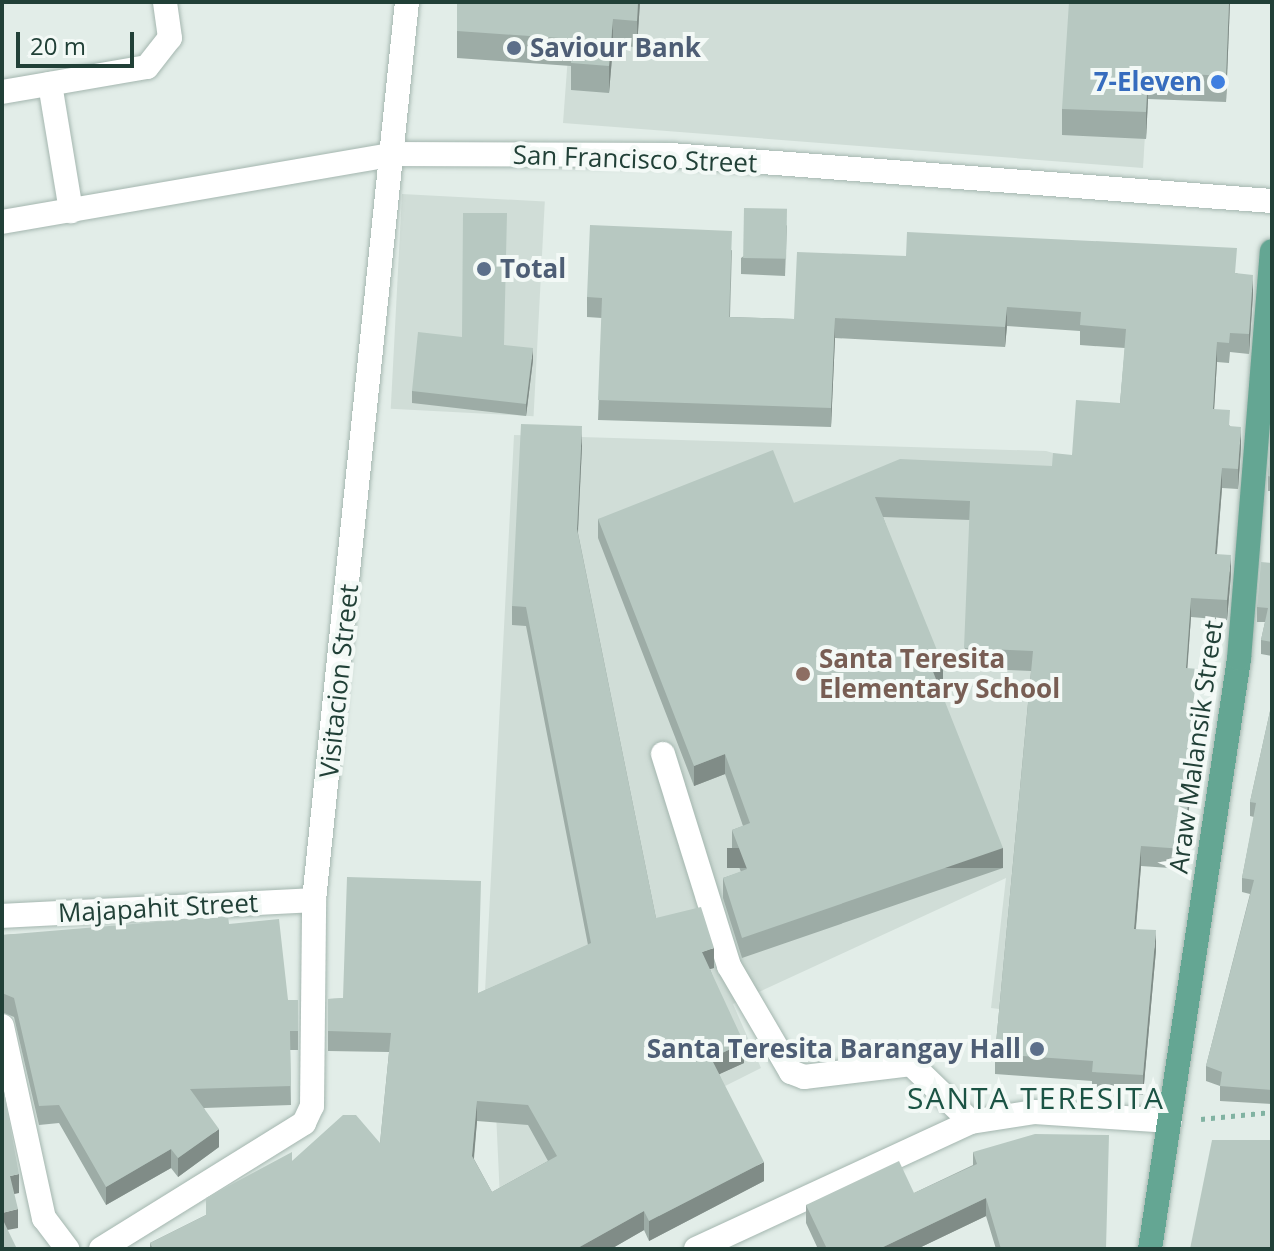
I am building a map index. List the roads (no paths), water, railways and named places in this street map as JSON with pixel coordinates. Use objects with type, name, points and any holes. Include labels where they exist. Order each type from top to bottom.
[{"type":"main road","name":"Araw Malansik Street","points":[[1150,1249],[1239,659],[1272,251]]},
{"type":"street","points":[[2,92],[147,67],[170,38],[165,2]]},
{"type":"street","name":"Visitacion Street","points":[[101,1249],[304,1123],[312,1106],[314,900],[397,154],[407,2]]},
{"type":"street","points":[[50,84],[71,211]]},
{"type":"street","name":"San Francisco Street","points":[[2,222],[397,154],[671,155],[1272,201]]},
{"type":"street","points":[[663,754],[729,966],[791,1072],[804,1077],[911,1064],[971,1122]]},
{"type":"street","name":"Majapahit Street","points":[[2,916],[314,900]]},
{"type":"street","points":[[2,1026],[44,1218],[67,1249]]},
{"type":"street","points":[[696,1249],[971,1122],[1035,1112],[1170,1121]]},
{"type":"place","name":"Saviour Bank","points":[[514,48]]},
{"type":"place","name":"7-Eleven","points":[[1218,82]]},
{"type":"place","name":"Total","points":[[484,269]]},
{"type":"place","name":"Santa Teresita Elementary School","points":[[803,674]]},
{"type":"place","name":"Santa Teresita Barangay Hall","points":[[1037,1049]]},
{"type":"district","name":"SANTA TERESITA","points":[[1036,1098]]}]
